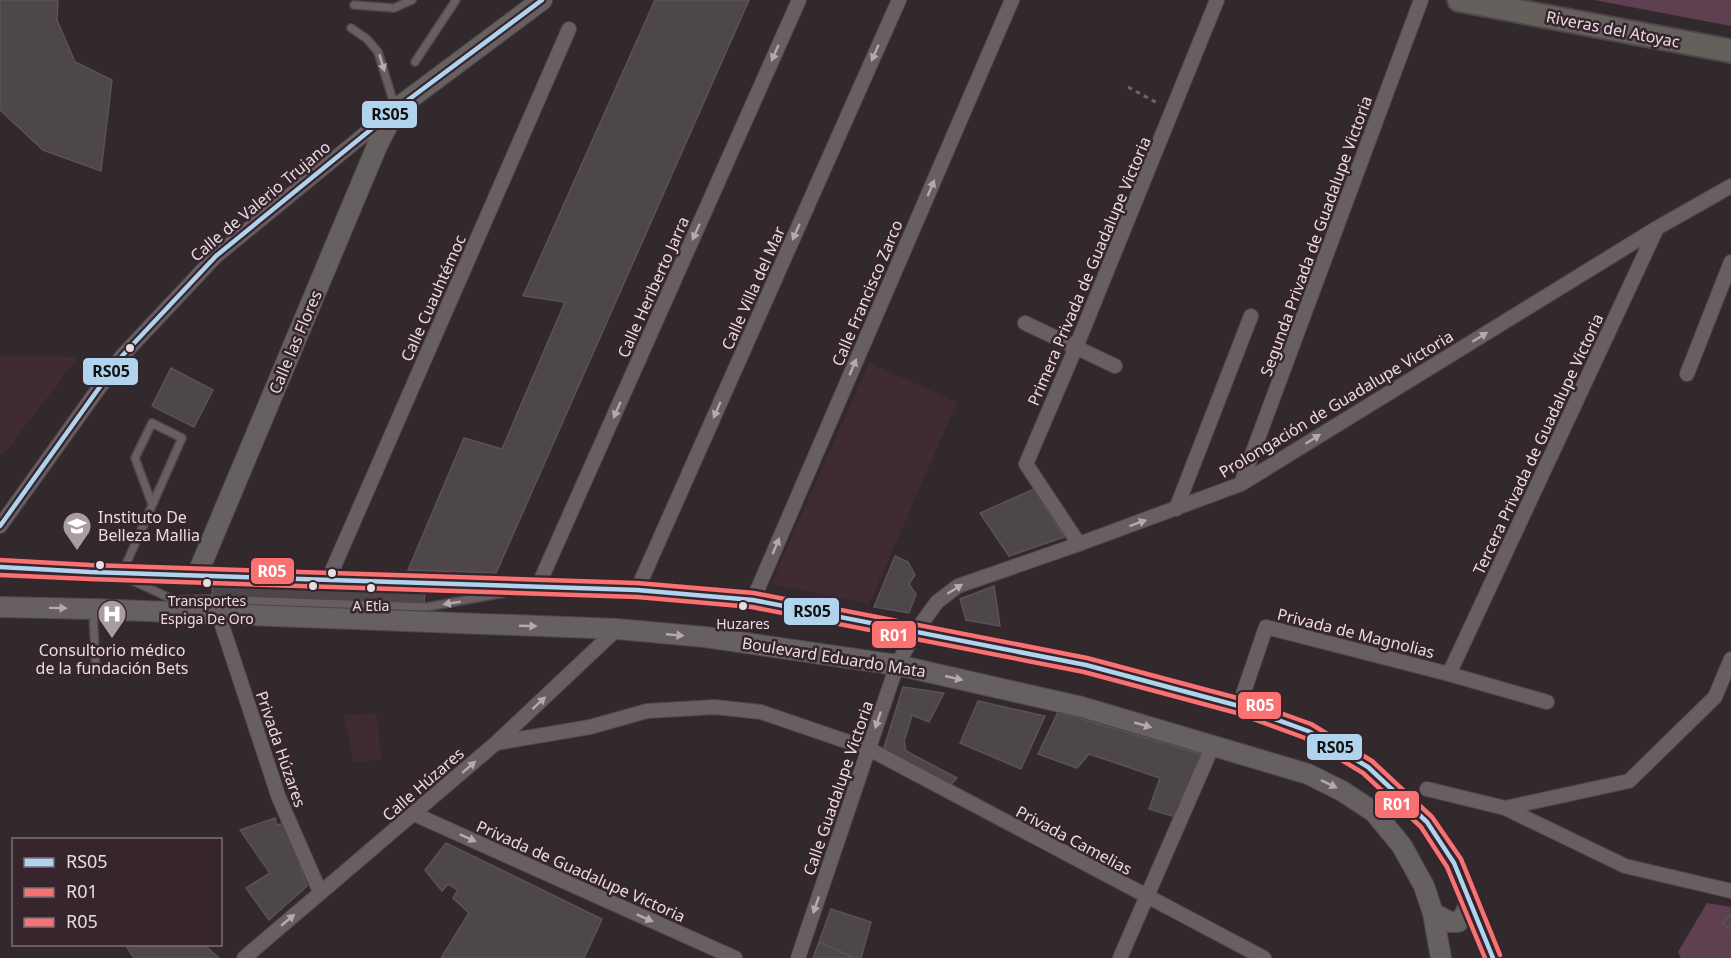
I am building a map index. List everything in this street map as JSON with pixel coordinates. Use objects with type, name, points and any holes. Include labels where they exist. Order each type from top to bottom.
[{"type":"main road","points":[[396,109],[542,0]]},
{"type":"main road","name":"Riveras del Atoyac","points":[[1459,0],[1731,51]]},
{"type":"main road","name":"Calle las Flores","points":[[197,575],[377,146],[396,109]]},
{"type":"main road","points":[[0,567],[637,590],[753,600],[1086,665],[1239,706],[1308,731],[1368,767],[1427,822],[1454,863],[1493,958]]},
{"type":"main road","name":"Boulevard Eduardo Mata","points":[[0,607],[617,629],[705,637],[897,665],[1082,707],[1308,774],[1342,791],[1374,812],[1402,846],[1424,886],[1433,913],[1441,958]]},
{"type":"main road","points":[[1433,913],[1450,922],[1458,922],[1465,915],[1470,900]]},
{"type":"street","name":"Calle Heriberto Jarra","points":[[534,586],[799,0]]},
{"type":"street","name":"Calle Villa del Mar","points":[[637,590],[899,0]]},
{"type":"street","name":"Calle Francisco Zarco","points":[[753,600],[1012,0]]},
{"type":"street","name":"Primera Privada de Guadalupe Victoria","points":[[1079,544],[1026,464],[1173,113],[1217,0]]},
{"type":"street","name":"Segunda Privada de Guadalupe Victoria","points":[[1241,484],[1421,0]]},
{"type":"street","name":"Calle Cuauhtémoc","points":[[328,580],[569,29]]},
{"type":"street","name":"Calle de Valerio Trujano","points":[[0,526],[122,356],[216,256],[396,109]]},
{"type":"street","name":"Prolongación de Guadalupe Victoria","points":[[915,631],[937,602],[958,586],[1241,484],[1657,228],[1731,186]]},
{"type":"street","name":"Tercera Privada de Guadalupe Victoria","points":[[1449,674],[1657,228]]},
{"type":"street","points":[[1687,374],[1731,262]]},
{"type":"street","points":[[1176,509],[1251,316]]},
{"type":"street","points":[[1025,323],[1114,366]]},
{"type":"street","name":"Privada Húzares","points":[[218,613],[279,798],[320,892]]},
{"type":"street","name":"Privada de Magnolias","points":[[1239,706],[1266,627],[1449,674]]},
{"type":"street","name":"Calle Húzares","points":[[243,958],[496,743],[617,629]]},
{"type":"street","name":"Calle Guadalupe Victoria","points":[[798,958],[897,665],[915,631]]},
{"type":"street","points":[[1505,808],[1629,781],[1715,697],[1731,659]]},
{"type":"street","points":[[1449,674],[1547,702]]},
{"type":"street","name":"Privada Camelias","points":[[496,743],[590,727],[647,711],[715,707],[761,712],[869,749],[1264,958]]},
{"type":"street","points":[[1120,958],[1213,745]]},
{"type":"street","points":[[1427,789],[1505,808],[1625,866],[1731,891]]},
{"type":"street","name":"Privada de Guadalupe Victoria","points":[[414,814],[735,958]]},
{"type":"lane","points":[[354,5],[394,8],[411,0]]},
{"type":"lane","points":[[415,62],[456,0]]},
{"type":"lane","points":[[351,28],[368,39],[378,52],[396,109]]},
{"type":"lane","points":[[152,504],[135,458],[152,423],[182,438],[152,504],[118,573],[174,600],[208,599],[427,607],[489,597],[534,586]]},
{"type":"lane","points":[[93,609],[96,672]]},
{"type":"path","points":[[1128,87],[1173,113]]},
{"type":"shaded area","points":[[1594,0],[1731,0],[1731,26]]},
{"type":"shaded area","points":[[0,356],[78,357],[4,454],[0,454]]},
{"type":"shaded area","points":[[869,363],[957,402],[869,604],[771,584]]},
{"type":"shaded area","points":[[376,714],[382,759],[354,763],[344,715]]},
{"type":"shaded area","points":[[1707,903],[1731,907],[1731,958],[1681,958],[1678,952]]},
{"type":"building","points":[[0,0],[58,0],[57,20],[75,62],[112,80],[101,171],[43,150],[0,110]]},
{"type":"building","points":[[655,0],[749,0],[496,573],[408,570],[464,438],[502,449],[565,302],[523,296]]},
{"type":"building","points":[[171,368],[213,390],[194,427],[152,406]]},
{"type":"building","points":[[1034,489],[1064,537],[1009,556],[980,513]]},
{"type":"building","points":[[895,556],[908,562],[915,575],[909,584],[916,594],[909,613],[874,607]]},
{"type":"building","points":[[213,577],[425,586],[424,607],[212,598]]},
{"type":"building","points":[[994,586],[1000,626],[966,620],[960,599]]},
{"type":"building","points":[[903,687],[944,693],[929,722],[912,715],[904,741],[906,751],[957,778],[948,787],[883,751]]},
{"type":"building","points":[[978,701],[1045,716],[1021,769],[960,743]]},
{"type":"building","points":[[1058,712],[1204,755],[1176,817],[1149,809],[1160,778],[1089,754],[1077,768],[1038,754]]},
{"type":"building","points":[[275,818],[277,825],[285,823],[307,886],[269,920],[246,888],[270,873],[240,830]]},
{"type":"building","points":[[446,843],[602,919],[584,958],[441,958],[469,913],[453,898],[458,890],[448,884],[442,891],[425,870]]},
{"type":"building","points":[[831,909],[871,922],[861,958],[855,958],[819,942]]},
{"type":"building","points":[[1729,915],[1731,916],[1731,929],[1723,924]]},
{"type":"building","points":[[819,942],[823,944],[855,958],[813,958]]},
{"type":"building","points":[[126,946],[205,946],[219,958],[134,958]]},
{"type":"transit line","name":"RS05","points":[[0,526],[122,356],[216,256],[396,109],[542,0]]},
{"type":"transit line","name":"R05","points":[[0,560],[637,583],[754,593],[1087,658],[1241,699],[1311,724],[1372,761],[1432,817],[1461,859],[1500,955]]},
{"type":"transit line","name":"RS05","points":[[0,567],[637,590],[753,600],[1086,665],[1239,706],[1308,731],[1368,767],[1427,822],[1454,863],[1493,958]]},
{"type":"transit line","name":"R01","points":[[0,575],[637,597],[752,607],[1084,672],[1237,713],[1305,738],[1363,773],[1421,827],[1447,867],[1485,958]]},
{"type":"place","name":"Instituto De Belleza Mallia","points":[[77,552]]},
{"type":"place","name":"Transportes Espiga De Oro","points":[[207,583]]},
{"type":"place","name":"A Etla","points":[[371,588]]},
{"type":"place","name":"Huzares","points":[[743,606]]},
{"type":"place","name":"Consultorio médico de la fundación Bets","points":[[112,640]]}]
